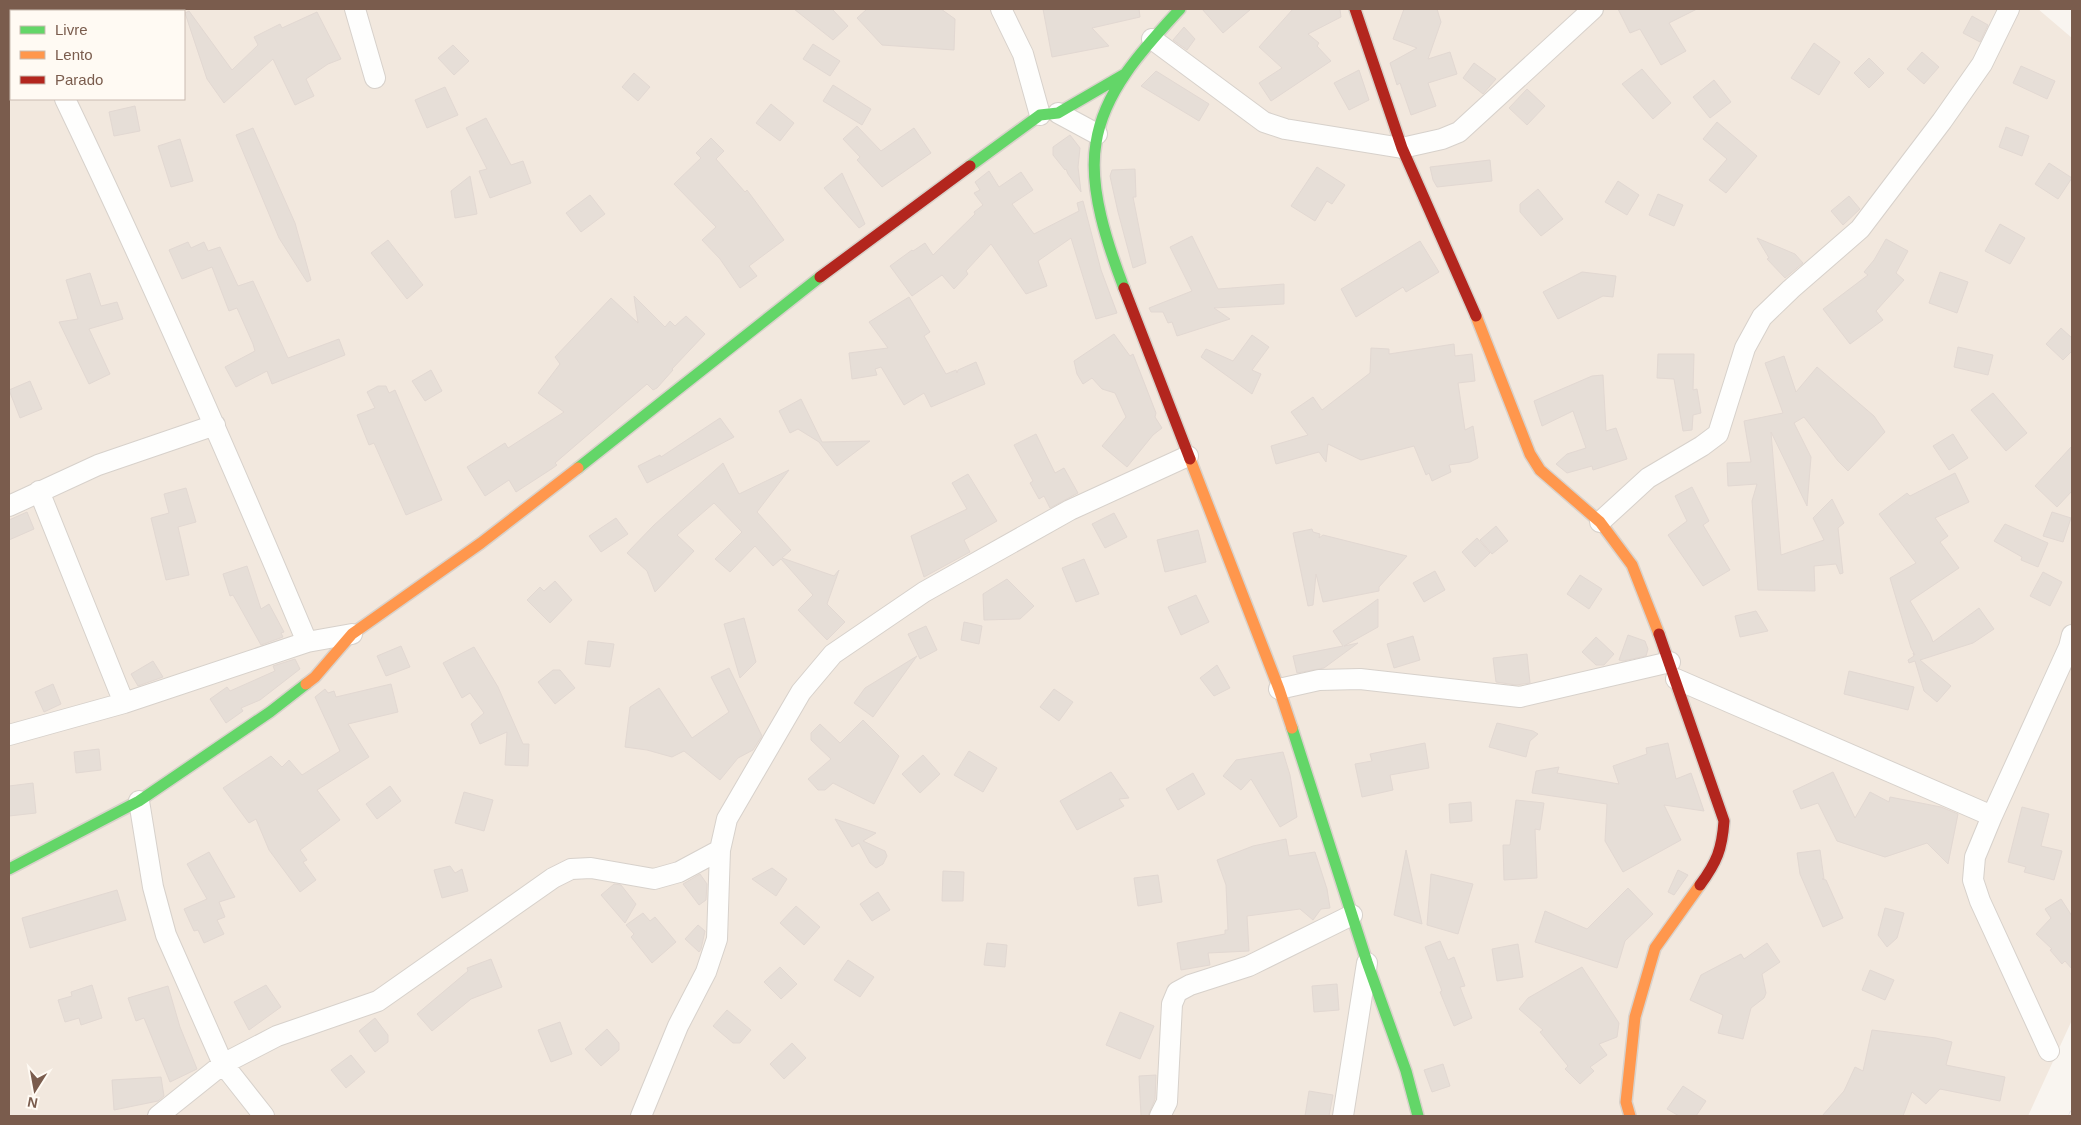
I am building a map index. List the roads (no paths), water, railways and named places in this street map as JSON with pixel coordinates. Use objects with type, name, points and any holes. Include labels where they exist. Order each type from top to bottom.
[{"type":"street","points":[[355,9],[375,78]]},
{"type":"street","points":[[1001,9],[1049,114],[1097,134]]},
{"type":"street","points":[[1180,9],[1152,39],[1111,96],[1097,134],[1094,166],[1099,200],[1116,266],[1278,689],[1367,962],[1406,1071],[1418,1116]]},
{"type":"street","points":[[1355,9],[1402,148],[1469,298],[1530,454],[1540,470],[1600,522],[1632,565],[1673,670],[1724,821],[1722,845],[1711,870],[1656,948],[1635,1017],[1626,1102],[1630,1116]]},
{"type":"street","points":[[1152,39],[1264,122],[1284,129],[1402,148],[1442,139],[1459,132],[1593,9]]},
{"type":"street","points":[[1600,522],[1648,478],[1702,446],[1718,434],[1745,348],[1762,317],[1860,229],[1942,121],[1982,64],[2009,9]]},
{"type":"street","points":[[9,869],[140,801],[278,706],[315,677],[352,634],[481,542],[660,406],[826,272],[1049,114],[1125,74]]},
{"type":"street","points":[[65,100],[134,243],[215,425],[307,642]]},
{"type":"street","points":[[9,506],[98,465],[215,425]]},
{"type":"street","points":[[641,1116],[678,1026],[706,972],[717,939],[720,850],[726,819],[801,692],[833,654],[924,592],[1070,510],[1188,456]]},
{"type":"street","points":[[39,491],[124,703]]},
{"type":"street","points":[[9,735],[124,703],[307,642],[352,634]]},
{"type":"street","points":[[2049,1051],[1972,880],[1975,857],[2069,647],[2072,635]]},
{"type":"street","points":[[1278,689],[1319,680],[1360,679],[1520,697],[1673,670],[1992,816]]},
{"type":"street","points":[[140,801],[152,887],[166,935],[223,1064],[264,1116]]},
{"type":"street","points":[[158,1116],[223,1064],[277,1036],[378,1001],[553,878],[571,869],[591,868],[654,879],[679,872],[720,850]]},
{"type":"street","points":[[1160,1116],[1167,1102],[1172,1004],[1177,992],[1190,985],[1249,966],[1352,915]]},
{"type":"street","points":[[1343,1116],[1367,962]]}]
